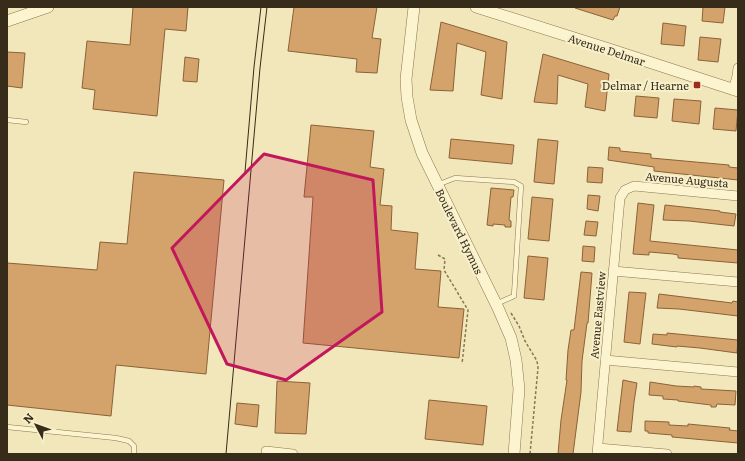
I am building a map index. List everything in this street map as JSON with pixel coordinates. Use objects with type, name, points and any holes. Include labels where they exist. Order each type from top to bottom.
[{"type":"street","points":[[7,21],[48,7]]},
{"type":"street","name":"Boulevard Hymus","points":[[414,7],[406,71],[407,103],[416,140],[509,332],[518,368],[519,396],[514,454]]},
{"type":"street","name":"Avenue Delmar","points":[[476,7],[736,90]]},
{"type":"street","points":[[736,90],[738,68]]},
{"type":"street","name":"Avenue Augusta","points":[[634,186],[738,196]]},
{"type":"street","name":"Avenue Eastview","points":[[598,451],[620,198],[626,190],[634,186]]},
{"type":"street","points":[[613,271],[738,282]]},
{"type":"street","points":[[605,360],[738,372]]},
{"type":"street","points":[[266,451],[293,454]]},
{"type":"street","points":[[598,451],[667,454]]},
{"type":"lane","points":[[7,120],[26,122]]},
{"type":"lane","points":[[437,185],[455,178],[514,182],[521,186],[514,296],[496,304]]},
{"type":"lane","points":[[7,427],[129,440],[134,446],[134,454]]},
{"type":"path","points":[[438,255],[445,259],[444,270],[468,310],[462,364]]},
{"type":"path","points":[[515,321],[519,326],[538,368],[530,454]]},
{"type":"highlighted area","points":[[264,154],[373,180],[382,312],[286,380],[227,364],[172,248]]},
{"type":"building","points":[[133,7],[188,7],[186,31],[165,29],[157,116],[93,109],[95,90],[82,88],[87,41],[130,45]]},
{"type":"building","points":[[294,7],[377,7],[372,38],[381,39],[377,73],[356,72],[357,59],[288,51]]},
{"type":"building","points":[[575,7],[620,7],[617,16],[615,16],[613,20]]},
{"type":"building","points":[[703,7],[725,7],[723,23],[702,21]]},
{"type":"building","points":[[441,22],[507,42],[502,99],[481,95],[486,52],[457,43],[453,91],[430,90]]},
{"type":"building","points":[[663,23],[686,26],[684,46],[661,44]]},
{"type":"building","points":[[700,37],[721,39],[718,62],[698,60]]},
{"type":"building","points":[[7,52],[25,53],[22,88],[7,86]]},
{"type":"building","points":[[543,54],[609,74],[605,111],[585,107],[588,84],[558,75],[557,104],[534,102]]},
{"type":"building","points":[[185,57],[199,59],[197,82],[183,81]]},
{"type":"building","points":[[636,96],[659,98],[657,118],[634,116]]},
{"type":"building","points":[[674,99],[701,101],[699,124],[672,121]]},
{"type":"building","points":[[715,108],[738,110],[736,131],[713,129]]},
{"type":"building","points":[[311,125],[374,131],[370,167],[384,169],[380,205],[392,206],[391,230],[418,233],[415,269],[441,271],[438,307],[464,309],[459,358],[303,343],[313,197],[304,197]]},
{"type":"building","points":[[451,139],[514,145],[512,164],[449,158]]},
{"type":"building","points":[[538,139],[558,141],[554,184],[534,182]]},
{"type":"building","points":[[609,147],[620,148],[620,151],[651,154],[651,158],[729,165],[729,167],[738,168],[738,180],[654,171],[654,167],[608,160]]},
{"type":"building","points":[[588,167],[603,168],[602,183],[587,182]]},
{"type":"building","points":[[134,172],[224,180],[206,374],[116,365],[111,416],[7,405],[7,263],[97,270],[100,242],[127,244]]},
{"type":"building","points":[[491,188],[514,190],[513,197],[511,197],[509,220],[511,221],[511,227],[493,224],[493,226],[487,225]]},
{"type":"building","points":[[588,195],[600,196],[598,211],[587,209]]},
{"type":"building","points":[[532,197],[553,199],[549,241],[528,239]]},
{"type":"building","points":[[638,203],[654,205],[650,241],[738,250],[738,263],[678,258],[678,255],[673,254],[649,252],[649,255],[633,254]]},
{"type":"building","points":[[665,205],[736,214],[734,226],[663,220]]},
{"type":"building","points":[[586,221],[598,222],[596,236],[584,235]]},
{"type":"building","points":[[583,246],[595,247],[594,262],[582,261]]},
{"type":"building","points":[[528,256],[548,258],[544,300],[524,298]]},
{"type":"building","points":[[581,272],[592,273],[588,323],[582,361],[581,392],[573,454],[558,454],[567,380],[568,350],[571,330],[574,330]]},
{"type":"building","points":[[629,292],[646,293],[640,344],[624,342]]},
{"type":"building","points":[[659,294],[732,303],[733,301],[738,302],[738,316],[657,308]]},
{"type":"building","points":[[667,333],[738,340],[737,353],[652,344],[653,334],[667,335]]},
{"type":"building","points":[[623,380],[637,383],[631,432],[617,431]]},
{"type":"building","points":[[277,381],[310,383],[306,434],[275,433]]},
{"type":"building","points":[[650,382],[676,386],[694,386],[701,387],[701,389],[736,391],[735,405],[717,404],[716,407],[711,407],[711,405],[663,399],[663,396],[649,395]]},
{"type":"building","points":[[429,400],[487,406],[483,445],[425,439]]},
{"type":"building","points":[[237,403],[259,405],[257,427],[235,424]]},
{"type":"building","points":[[645,421],[669,422],[669,425],[688,426],[688,424],[730,428],[729,430],[738,431],[738,443],[672,437],[672,435],[648,433],[648,431],[645,431]]},
{"type":"tram line","points":[[245,172],[261,7]]},
{"type":"tram line","points":[[226,454],[260,68],[267,7]]},
{"type":"place","name":"Delmar / Hearne","points":[[697,85]]}]
